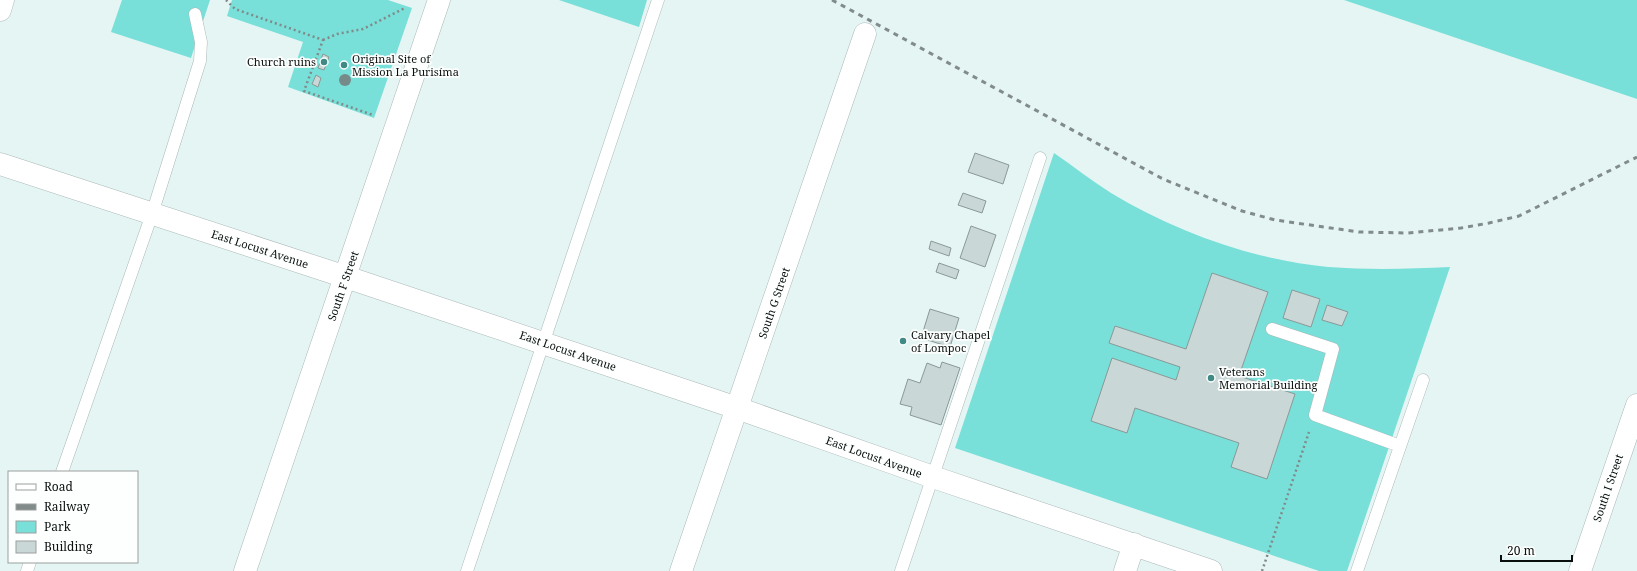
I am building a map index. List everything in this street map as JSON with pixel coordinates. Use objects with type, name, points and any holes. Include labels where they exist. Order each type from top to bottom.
[{"type":"street","points":[[0,10],[3,0]]},
{"type":"street","name":"South F Street","points":[[245,571],[439,0]]},
{"type":"street","name":"South G Street","points":[[681,571],[866,34]]},
{"type":"street","name":"East Locust Avenue","points":[[0,164],[346,277],[737,408],[933,478],[1211,571]]},
{"type":"street","name":"South I Street","points":[[1580,571],[1637,405]]},
{"type":"street","points":[[1125,571],[1134,544]]},
{"type":"lane","points":[[467,571],[658,0]]},
{"type":"lane","points":[[62,471],[152,214],[200,61],[201,42],[195,14]]},
{"type":"lane","points":[[901,571],[1040,158]]},
{"type":"lane","points":[[1272,329],[1333,349],[1314,414],[1400,446]]},
{"type":"lane","points":[[1357,571],[1423,380]]},
{"type":"path","points":[[226,0],[235,9],[322,40],[337,34],[362,29],[405,8]]},
{"type":"path","points":[[322,40],[304,91],[373,115]]},
{"type":"path","points":[[1262,571],[1314,414]]},
{"type":"green space","points":[[122,0],[210,0],[191,58],[111,32]]},
{"type":"green space","name":"Original Site of Mission La Purisíma","points":[[232,0],[388,0],[412,8],[374,118],[288,87],[303,42],[227,16]]},
{"type":"green space","points":[[559,0],[647,0],[639,27]]},
{"type":"green space","points":[[1344,0],[1637,0],[1637,99]]},
{"type":"green space","points":[[1054,153],[1111,193],[1136,207],[1188,232],[1244,251],[1272,258],[1328,267],[1389,269],[1450,267],[1347,571],[1319,571],[955,448]]},
{"type":"building","name":"Church ruins","points":[[323,54],[329,57],[324,70],[318,68]]},
{"type":"building","name":"Church ruins","points":[[316,75],[321,78],[318,87],[312,84]]},
{"type":"building","points":[[975,153],[1009,165],[1003,184],[968,172]]},
{"type":"building","points":[[963,193],[986,201],[982,213],[958,205]]},
{"type":"building","points":[[971,226],[996,235],[985,267],[960,258]]},
{"type":"building","points":[[931,241],[951,248],[949,256],[929,249]]},
{"type":"building","points":[[939,263],[959,270],[956,279],[936,272]]},
{"type":"building","name":"Veterans Memorial Building","points":[[1212,273],[1268,292],[1239,376],[1295,394],[1267,479],[1231,467],[1239,443],[1135,408],[1127,433],[1091,421],[1112,358],[1176,380],[1180,367],[1109,343],[1115,326],[1186,349]]},
{"type":"building","points":[[1292,290],[1320,299],[1311,327],[1283,318]]},
{"type":"building","points":[[1327,305],[1348,312],[1342,326],[1322,320]]},
{"type":"building","points":[[930,309],[959,318],[950,347],[921,338]]},
{"type":"building","points":[[942,362],[960,368],[941,425],[910,415],[912,407],[900,404],[908,379],[920,383],[927,363],[940,368]]},
{"type":"railway","points":[[832,0],[1163,179],[1242,211],[1275,220],[1359,232],[1408,233],[1461,228],[1519,216],[1637,157]]},
{"type":"place","name":"Church ruins","points":[[324,62]]},
{"type":"place","name":"Original Site of Mission La Purisíma","points":[[344,65]]},
{"type":"place","name":"Calvary Chapel of Lompoc","points":[[903,341]]},
{"type":"place","name":"Veterans Memorial Building","points":[[1211,378]]}]
